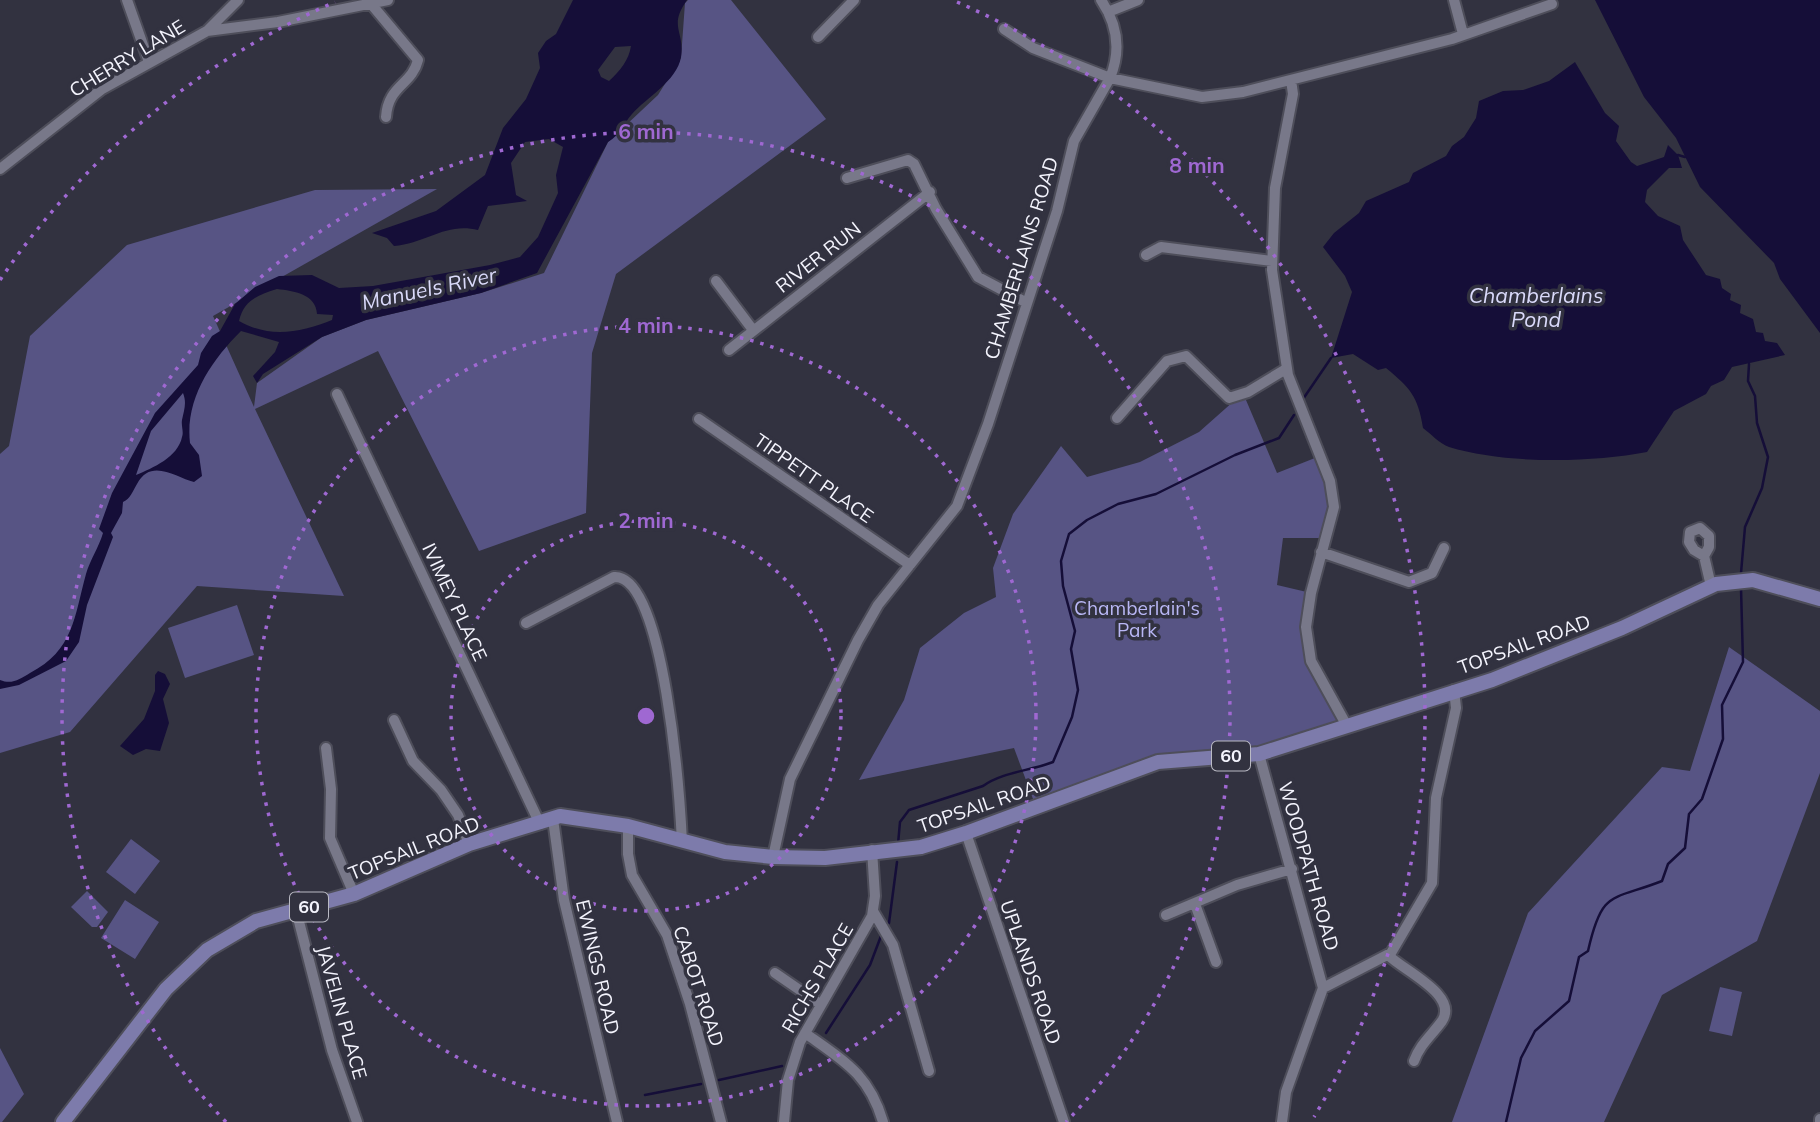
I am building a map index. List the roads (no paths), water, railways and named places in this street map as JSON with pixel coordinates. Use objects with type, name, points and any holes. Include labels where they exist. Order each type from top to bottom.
[{"type":"main road","name":"TOPSAIL ROAD","points":[[63,1122],[166,989],[207,950],[256,921],[354,894],[469,844],[560,816],[595,819],[628,826],[725,852],[774,857],[825,858],[872,850],[920,847],[967,833],[1158,761],[1259,754],[1492,680],[1609,633],[1711,586],[1753,580],[1820,599]]},
{"type":"street","points":[[127,0],[149,62]]},
{"type":"street","name":"CHERRY LANE","points":[[0,169],[102,89],[207,31],[238,0]]},
{"type":"street","points":[[207,31],[388,0]]},
{"type":"street","points":[[818,37],[854,0]]},
{"type":"street","name":"CHAMBERLAINS ROAD","points":[[774,857],[790,779],[802,750],[878,605],[957,506],[988,424],[1057,211],[1074,141],[1118,59],[1116,30],[1101,0]]},
{"type":"street","points":[[1108,12],[1138,0]]},
{"type":"street","points":[[1454,0],[1463,34]]},
{"type":"street","points":[[364,4],[418,60],[416,69],[387,100],[386,117]]},
{"type":"street","points":[[1004,29],[1023,43],[1110,78],[1202,97],[1251,91],[1463,34],[1552,4]]},
{"type":"street","points":[[1291,80],[1293,94],[1275,188],[1272,261],[1286,369],[1308,431],[1330,481],[1334,506],[1321,552],[1306,626],[1311,661],[1347,726]]},
{"type":"street","points":[[847,178],[908,160],[914,164],[936,209],[978,277],[1027,303]]},
{"type":"street","name":"RIVER RUN","points":[[729,350],[930,192]]},
{"type":"street","points":[[1146,255],[1161,247],[1272,261]]},
{"type":"street","points":[[716,281],[753,330]]},
{"type":"street","points":[[1117,418],[1167,361],[1186,356],[1229,398],[1248,392],[1286,369]]},
{"type":"street","name":"IVIMEY PLACE","points":[[337,394],[547,821]]},
{"type":"street","name":"TIPPETT PLACE","points":[[699,419],[910,565]]},
{"type":"street","points":[[1321,552],[1409,582],[1433,573],[1444,548]]},
{"type":"street","points":[[1703,556],[1711,586]]},
{"type":"street","points":[[526,624],[614,578],[623,577],[630,581],[646,613],[673,728],[682,842]]},
{"type":"street","points":[[1282,1122],[1286,1092],[1323,988],[1388,955],[1398,945],[1434,878],[1436,799],[1456,708],[1454,690]]},
{"type":"street","points":[[394,720],[413,761],[442,790],[458,815],[469,844]]},
{"type":"street","points":[[326,748],[331,789],[331,838],[354,894]]},
{"type":"street","name":"WOODPATH ROAD","points":[[1259,754],[1323,988]]},
{"type":"street","name":"EWINGS ROAD","points":[[547,821],[617,1122]]},
{"type":"street","name":"CABOT ROAD","points":[[628,826],[628,854],[632,875],[667,935],[690,1004],[721,1122]]},
{"type":"street","name":"UPLANDS ROAD","points":[[967,833],[1064,1122]]},
{"type":"street","name":"RICHS PLACE","points":[[784,1122],[790,1070],[805,1033],[873,911],[872,850]]},
{"type":"street","points":[[1166,915],[1237,885],[1292,869]]},
{"type":"street","points":[[1195,904],[1216,962]]},
{"type":"street","name":"JAVELIN PLACE","points":[[296,910],[331,1049],[357,1122]]},
{"type":"street","points":[[873,911],[893,945],[929,1071]]},
{"type":"street","points":[[1388,955],[1437,992],[1445,1004],[1442,1020],[1422,1043],[1414,1061]]},
{"type":"street","points":[[775,973],[820,1004]]},
{"type":"street","points":[[805,1033],[864,1079],[873,1092],[883,1122]]},
{"type":"water","name":"Manuels River","points":[[573,0],[687,0],[679,17],[682,48],[674,74],[632,114],[608,142],[537,273],[481,293],[366,320],[322,337],[263,374],[257,383],[253,376],[275,352],[279,342],[241,331],[210,368],[196,396],[190,443],[199,455],[202,476],[194,482],[157,470],[143,476],[130,497],[123,502],[122,513],[111,533],[113,537],[87,605],[79,642],[66,661],[19,685],[0,689],[0,680],[12,682],[23,677],[45,664],[64,643],[75,618],[88,569],[103,533],[99,529],[112,493],[155,413],[198,365],[201,353],[212,336],[220,331],[235,304],[255,287],[279,276],[312,275],[339,288],[373,286],[520,257],[538,237],[558,193],[556,175],[563,147],[549,139],[525,142],[511,163],[516,195],[527,201],[488,206],[478,230],[456,229],[394,246],[387,238],[372,233],[436,211],[485,175],[503,128],[526,99],[540,68],[538,53],[546,41],[556,34]],"holes":[[[631,46],[626,61],[613,77],[609,81],[601,77],[598,70],[615,47]],[[277,289],[303,295],[313,302],[317,314],[333,315],[332,320],[286,332],[251,327],[239,321],[244,308],[258,296]],[[183,393],[185,403],[180,444],[164,461],[136,475],[151,431]]]},
{"type":"water","points":[[1595,0],[1820,0],[1820,333],[1780,279],[1774,263],[1700,187],[1676,138],[1644,97]]},
{"type":"water","name":"Chamberlains Pond","points":[[1575,62],[1605,113],[1619,126],[1616,141],[1631,162],[1637,166],[1664,157],[1668,145],[1678,155],[1682,168],[1669,168],[1647,190],[1645,202],[1658,216],[1680,226],[1683,240],[1706,275],[1720,279],[1722,288],[1731,294],[1730,300],[1741,305],[1740,313],[1753,319],[1756,332],[1763,333],[1765,341],[1777,343],[1785,355],[1732,367],[1724,380],[1711,386],[1706,394],[1674,411],[1647,452],[1574,460],[1547,460],[1471,453],[1449,447],[1423,428],[1412,393],[1386,368],[1378,370],[1353,354],[1331,358],[1352,292],[1345,276],[1323,247],[1334,233],[1359,213],[1366,201],[1409,182],[1413,173],[1446,156],[1452,146],[1464,137],[1476,118],[1479,101],[1503,91],[1523,90],[1549,81]]},
{"type":"water","points":[[158,671],[165,674],[170,684],[163,699],[169,723],[160,751],[146,749],[133,755],[120,746],[144,719],[155,691],[155,675]]},
{"type":"waterway","points":[[1678,155],[1685,157]]},
{"type":"waterway","points":[[1301,402],[1331,358]]},
{"type":"waterway","points":[[1741,573],[1745,527],[1762,488],[1768,457],[1757,423],[1755,396],[1748,381],[1749,364]]},
{"type":"waterway","points":[[898,844],[900,822],[909,810],[983,786],[1007,775],[1053,762],[1072,717],[1078,690],[1071,649],[1075,631],[1063,586],[1061,561],[1069,534],[1087,520],[1118,504],[1156,494],[1235,455],[1279,438],[1294,415]]},
{"type":"waterway","points":[[1506,1122],[1521,1058],[1535,1031],[1569,1001],[1579,957],[1588,951],[1598,917],[1604,907],[1611,900],[1662,881],[1668,864],[1685,848],[1689,814],[1702,799],[1723,739],[1722,705],[1743,662],[1741,588]]},
{"type":"waterway","points":[[889,923],[897,862]]},
{"type":"waterway","points":[[826,1033],[870,965],[881,936]]},
{"type":"waterway","points":[[719,1080],[782,1066]]},
{"type":"waterway","points":[[645,1095],[701,1084]]},
{"type":"park label","name":"Chamberlain's Park","points":[[1137,619]]}]
